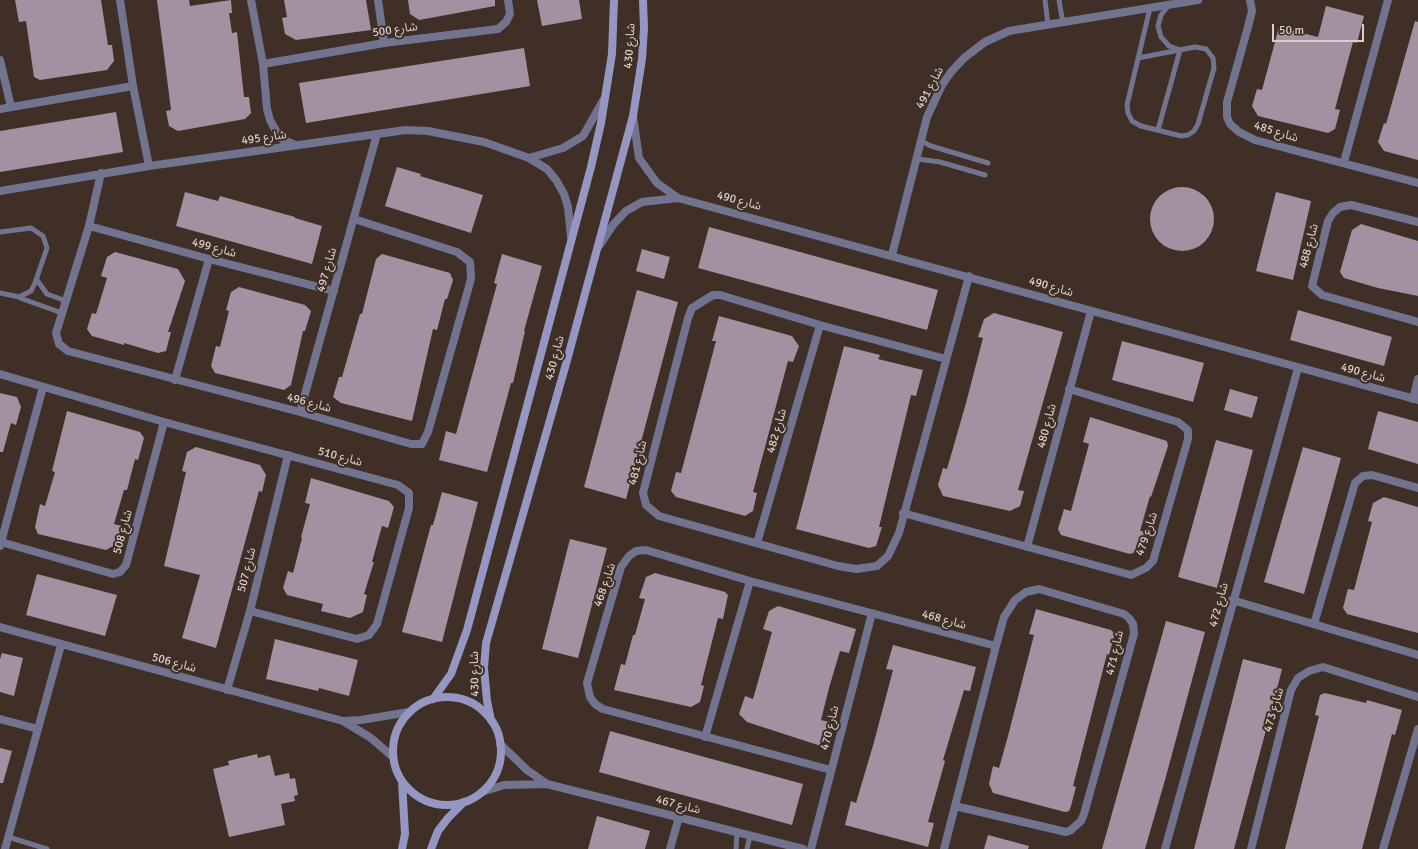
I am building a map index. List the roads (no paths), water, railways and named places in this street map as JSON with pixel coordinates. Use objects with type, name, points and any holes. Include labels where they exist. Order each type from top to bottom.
[{"type":"street","points":[[120,0],[133,86],[149,166]]},
{"type":"street","points":[[251,0],[263,64],[267,109],[270,120],[276,132],[283,140],[296,146]]},
{"type":"street","points":[[378,0],[384,43]]},
{"type":"street","name":"شارع 500","points":[[263,64],[384,43],[498,29],[506,22],[510,14],[508,0]]},
{"type":"street","name":"شارع 430","points":[[432,699],[451,674],[467,630],[571,237],[591,167],[606,96],[612,54],[614,0]]},
{"type":"street","name":"شارع 430","points":[[491,720],[487,701],[484,668],[486,643],[599,246],[633,116],[642,60],[644,28],[643,0]]},
{"type":"street","name":"شارع 491","points":[[892,255],[927,117],[942,85],[951,72],[964,58],[985,42],[1009,31],[1198,0]]},
{"type":"street","name":"شارع 485","points":[[1250,0],[1252,11],[1227,102],[1227,117],[1230,124],[1239,132],[1255,140],[1344,162],[1418,183]]},
{"type":"street","points":[[1344,162],[1388,0]]},
{"type":"street","points":[[0,60],[11,107]]},
{"type":"street","points":[[0,109],[133,86]]},
{"type":"street","points":[[529,158],[563,148],[583,136],[606,96]]},
{"type":"street","name":"شارع 490","points":[[633,116],[639,158],[656,183],[678,198],[892,255],[1298,368],[1416,399]]},
{"type":"street","name":"شارع 495","points":[[0,192],[149,166],[406,130],[428,131],[484,142],[529,158],[547,169],[556,180],[564,194],[568,207],[571,237]]},
{"type":"street","name":"شارع 497","points":[[300,412],[377,134]]},
{"type":"street","name":"شارع 496","points":[[101,174],[89,226],[56,334],[59,344],[68,351],[300,412],[411,444],[422,444],[428,432],[471,279],[470,262],[457,252],[354,219]]},
{"type":"street","name":"شارع 490","points":[[599,246],[612,225],[626,211],[642,202],[678,198]]},
{"type":"street","name":"شارع 488","points":[[1418,222],[1351,205],[1340,207],[1333,213],[1328,221],[1312,286],[1322,295],[1418,322]]},
{"type":"street","name":"شارع 499","points":[[89,226],[334,291]]},
{"type":"street","points":[[175,380],[209,259]]},
{"type":"street","name":"شارع 481","points":[[946,359],[820,325],[720,295],[713,295],[692,308],[688,318],[643,493],[646,504],[659,516],[838,566],[856,569],[877,566],[888,556],[899,533],[903,514],[946,359],[968,276]]},
{"type":"street","name":"شارع 480","points":[[1027,548],[1091,311]]},
{"type":"street","name":"شارع 482","points":[[757,543],[820,325]]},
{"type":"street","name":"شارع 472","points":[[1165,849],[1232,600],[1298,368]]},
{"type":"street","name":"شارع 510","points":[[0,374],[164,422],[398,485],[409,493],[409,508],[377,624],[369,634],[358,639],[250,611]]},
{"type":"street","points":[[1416,399],[1418,379]]},
{"type":"street","points":[[1,544],[43,387]]},
{"type":"street","name":"شارع 479","points":[[903,514],[1131,575],[1146,568],[1153,561],[1188,439],[1188,430],[1178,422],[1069,389]]},
{"type":"street","name":"شارع 508","points":[[1,544],[113,574],[120,572],[126,565],[164,422]]},
{"type":"street","name":"شارع 507","points":[[227,690],[250,611],[288,455]]},
{"type":"street","points":[[1314,624],[1355,483],[1363,476],[1372,475],[1418,488]]},
{"type":"street","name":"شارع 468","points":[[831,770],[603,709],[595,704],[590,697],[587,683],[621,567],[629,556],[636,552],[646,550],[750,581],[996,646]]},
{"type":"street","points":[[705,737],[750,581]]},
{"type":"street","name":"شارع 471","points":[[944,849],[955,806],[996,646],[1004,617],[1015,600],[1026,592],[1039,590],[1124,614],[1133,624],[1134,634],[1084,814],[1076,826],[1066,832],[955,806]]},
{"type":"street","points":[[1232,600],[1418,655]]},
{"type":"street","name":"شارع 470","points":[[811,849],[872,613]]},
{"type":"street","name":"شارع 506","points":[[0,628],[343,721],[371,738],[393,757]]},
{"type":"street","points":[[5,849],[61,645]]},
{"type":"street","name":"شارع 473","points":[[1251,849],[1291,690],[1298,678],[1309,671],[1323,667],[1418,696]]},
{"type":"street","points":[[402,849],[405,834],[402,781],[393,757],[394,740],[399,725],[409,712],[420,704],[432,699],[445,697],[458,698],[482,710],[491,720],[495,727],[500,744],[500,762],[493,778],[482,792],[464,802],[448,818],[438,832],[431,849]]},
{"type":"street","name":"شارع 506","points":[[343,721],[361,720],[409,712]]},
{"type":"street","points":[[0,719],[38,729]]},
{"type":"street","points":[[1383,849],[1418,729]]},
{"type":"street","name":"شارع 467","points":[[500,744],[527,770],[547,784]]},
{"type":"street","points":[[402,781],[412,792],[423,799],[437,804],[464,802]]},
{"type":"street","name":"شارع 467","points":[[482,792],[504,785],[547,784],[803,849]]},
{"type":"street","points":[[670,849],[679,818]]},
{"type":"lane","points":[[1045,0],[1048,25]]},
{"type":"lane","points":[[1059,0],[1063,23]]},
{"type":"lane","points":[[1170,5],[1161,15],[1158,26],[1161,38],[1169,46],[1180,50]]},
{"type":"lane","points":[[1138,58],[1195,47],[1206,49],[1213,58],[1214,68],[1198,124],[1194,131],[1188,135],[1181,136],[1141,126],[1132,121],[1128,113],[1127,105],[1138,58],[1150,8]]},
{"type":"lane","points":[[1158,130],[1180,50]]},
{"type":"lane","points":[[921,141],[931,146],[988,163]]},
{"type":"lane","points":[[917,159],[940,162],[984,175]]},
{"type":"lane","points":[[0,232],[31,228],[43,236],[47,248],[31,291],[19,297]]},
{"type":"lane","points":[[36,280],[47,294],[66,301]]},
{"type":"lane","points":[[0,293],[19,297],[62,313]]},
{"type":"lane","points":[[736,849],[737,832]]},
{"type":"lane","points":[[747,849],[750,836]]},
{"type":"lane","points":[[8,837],[47,849]]}]
